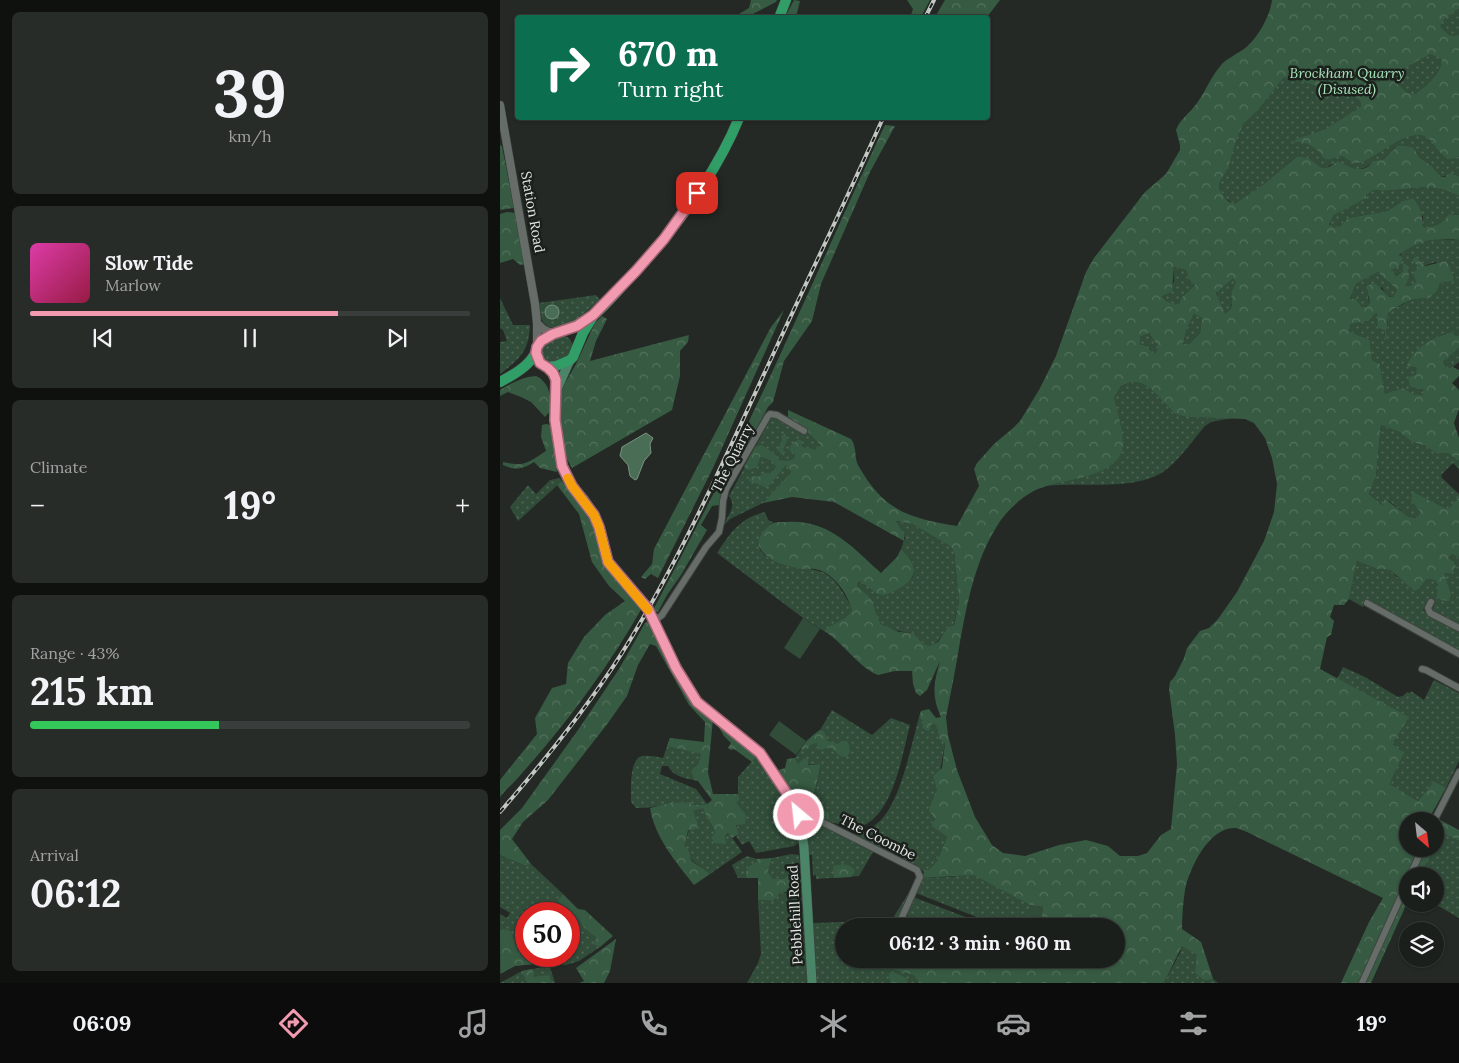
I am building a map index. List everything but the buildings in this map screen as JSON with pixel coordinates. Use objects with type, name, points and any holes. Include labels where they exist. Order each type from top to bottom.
[{"type":"main road","points":[[780,15],[786,0]]},
{"type":"main road","points":[[512,376],[532,359],[541,341],[553,334],[577,326],[593,315],[636,271],[664,239],[697,193],[727,144],[739,120]]},
{"type":"main road","points":[[556,390],[593,315]]},
{"type":"main road","points":[[564,331],[570,334],[577,348]]},
{"type":"main road","points":[[536,350],[540,363],[553,373],[556,380],[555,420],[562,466],[572,486],[594,515],[608,562],[643,602],[676,668],[697,702],[760,753],[792,801],[799,815]]},
{"type":"main road","points":[[500,382],[512,376],[556,366],[570,360]]},
{"type":"main road","name":"Pebblehill Road","points":[[799,815],[804,844],[812,983]]},
{"type":"street","name":"Station Road","points":[[500,105],[537,324],[536,350]]},
{"type":"street","points":[[537,324],[553,334]]},
{"type":"street","name":"The Quarry","points":[[654,621],[662,615],[706,547],[719,532],[726,489],[768,416],[770,414],[777,415],[804,431]]},
{"type":"street","points":[[1431,602],[1428,608],[1430,612],[1459,628]]},
{"type":"street","points":[[1367,603],[1459,654]]},
{"type":"street","points":[[1422,669],[1459,688]]},
{"type":"street","points":[[1439,812],[1459,772]]},
{"type":"street","name":"The Coombe","points":[[799,815],[808,815],[917,870],[920,877],[902,918]]},
{"type":"street","points":[[1362,983],[1399,901]]},
{"type":"green space","points":[[751,0],[777,0],[751,15],[737,15],[749,8]]},
{"type":"green space","points":[[794,0],[800,1],[796,15],[786,15]]},
{"type":"green space","points":[[907,0],[930,0],[922,15],[911,15],[913,9]]},
{"type":"green space","points":[[945,0],[1000,0],[989,15],[936,15]]},
{"type":"green space","points":[[1272,0],[1459,0],[1459,8],[1445,18],[1440,26],[1448,34],[1453,36],[1459,35],[1459,156],[1448,159],[1430,140],[1421,135],[1404,138],[1361,163],[1350,161],[1342,156],[1325,159],[1317,150],[1306,143],[1294,142],[1290,144],[1297,139],[1324,130],[1361,107],[1361,103],[1355,93],[1344,89],[1321,87],[1288,77],[1283,78],[1258,110],[1243,124],[1228,168],[1219,183],[1219,188],[1225,198],[1229,202],[1236,203],[1262,186],[1297,156],[1308,158],[1322,168],[1329,167],[1338,161],[1352,168],[1361,169],[1366,168],[1373,161],[1384,160],[1394,149],[1401,145],[1413,147],[1420,158],[1432,166],[1441,177],[1445,177],[1450,173],[1459,176],[1459,196],[1429,187],[1374,190],[1366,195],[1366,198],[1334,215],[1329,225],[1338,228],[1348,218],[1387,211],[1401,202],[1413,198],[1421,211],[1422,225],[1425,228],[1439,224],[1449,214],[1459,215],[1459,240],[1427,241],[1412,246],[1399,255],[1403,258],[1401,264],[1391,270],[1396,276],[1403,271],[1403,264],[1406,264],[1409,274],[1406,286],[1410,286],[1416,282],[1413,273],[1419,267],[1412,260],[1416,257],[1425,266],[1446,261],[1454,281],[1440,283],[1437,291],[1429,298],[1412,299],[1388,313],[1386,340],[1384,340],[1385,331],[1378,328],[1378,316],[1376,313],[1369,321],[1350,324],[1349,331],[1370,340],[1372,360],[1380,364],[1385,394],[1404,388],[1412,394],[1423,395],[1423,389],[1410,386],[1408,377],[1416,375],[1417,367],[1407,366],[1410,360],[1419,349],[1431,340],[1452,332],[1456,336],[1459,335],[1459,348],[1443,362],[1447,368],[1453,367],[1459,370],[1459,376],[1452,383],[1459,390],[1459,409],[1454,423],[1459,438],[1459,460],[1448,453],[1437,454],[1426,446],[1412,442],[1399,432],[1381,425],[1376,477],[1369,494],[1382,505],[1385,499],[1409,517],[1417,518],[1420,512],[1411,500],[1413,492],[1448,510],[1459,497],[1459,558],[1452,554],[1449,558],[1456,566],[1451,573],[1444,573],[1451,595],[1449,601],[1441,600],[1437,597],[1438,585],[1435,580],[1427,579],[1415,591],[1390,570],[1377,569],[1357,561],[1349,599],[1344,605],[1334,605],[1330,617],[1334,621],[1331,635],[1327,637],[1320,669],[1409,717],[1392,744],[1404,753],[1389,784],[1418,801],[1434,781],[1446,788],[1433,812],[1399,812],[1399,858],[1429,858],[1425,867],[1399,867],[1399,912],[1403,912],[1371,983],[1341,983],[1369,922],[1383,898],[1236,828],[1226,829],[1209,841],[1191,871],[1185,890],[1182,929],[1201,942],[1213,979],[1204,980],[1195,973],[1197,955],[1182,946],[1164,983],[919,983],[914,975],[889,968],[1125,968],[1125,918],[1041,918],[1043,907],[1030,905],[974,875],[922,878],[924,872],[922,870],[928,870],[937,861],[947,837],[931,826],[935,819],[928,810],[937,789],[933,776],[942,768],[945,743],[939,739],[937,726],[932,723],[929,731],[922,728],[923,722],[919,717],[921,711],[929,709],[936,718],[941,717],[934,689],[940,661],[927,690],[920,696],[916,693],[913,684],[912,671],[895,671],[878,675],[871,672],[824,631],[847,616],[852,610],[844,592],[835,581],[819,570],[792,567],[773,560],[763,553],[759,543],[762,532],[773,523],[802,522],[815,525],[828,530],[850,545],[881,573],[897,557],[901,549],[909,557],[914,571],[912,577],[902,587],[885,595],[877,594],[861,581],[857,585],[871,599],[881,624],[899,632],[914,633],[923,644],[930,646],[938,642],[947,628],[954,625],[959,602],[954,551],[948,545],[912,524],[896,521],[904,535],[904,541],[834,502],[792,497],[763,503],[792,472],[786,465],[767,488],[748,480],[753,476],[758,477],[764,473],[772,473],[776,467],[771,461],[760,457],[757,467],[749,470],[744,467],[755,447],[762,445],[776,455],[779,460],[787,461],[794,459],[795,454],[789,450],[791,445],[799,439],[802,441],[801,446],[805,448],[808,447],[815,450],[820,445],[805,429],[788,419],[788,410],[851,439],[858,465],[868,480],[878,493],[899,510],[925,520],[957,526],[979,486],[974,469],[977,463],[994,444],[1020,421],[1039,390],[1056,356],[1086,272],[1094,258],[1145,192],[1166,174],[1180,150],[1176,130],[1197,103],[1215,73],[1222,64],[1254,40],[1266,20]],"holes":[[[1430,54],[1440,58],[1442,60],[1441,65],[1436,75],[1428,84],[1415,94],[1407,93],[1393,82],[1372,82],[1374,75],[1399,71]],[[1174,267],[1186,270],[1189,280],[1195,285],[1182,297],[1179,304],[1169,303],[1162,296],[1172,291]],[[1378,272],[1397,290],[1393,297],[1390,297],[1374,283],[1367,286],[1370,303],[1366,307],[1361,307],[1356,299],[1350,299],[1356,284]],[[1233,278],[1236,283],[1231,295],[1232,306],[1225,314],[1216,293]],[[1194,314],[1202,318],[1200,333],[1189,344],[1183,344],[1188,325]],[[1149,333],[1159,348],[1154,354],[1144,345],[1140,345],[1140,337]],[[1131,382],[1141,383],[1151,389],[1175,414],[1186,417],[1245,419],[1254,423],[1265,438],[1272,458],[1277,484],[1274,512],[1264,541],[1237,592],[1218,619],[1209,628],[1200,631],[1187,648],[1184,658],[1170,682],[1169,689],[1177,764],[1171,829],[1161,835],[1147,853],[1138,856],[1120,856],[1108,846],[1086,840],[1059,845],[1025,856],[1003,853],[992,845],[975,817],[957,770],[948,735],[946,717],[969,598],[977,568],[989,539],[1000,521],[1012,507],[1042,487],[1095,473],[1107,468],[1116,460],[1122,450],[1123,439],[1114,398],[1121,386]]]},
{"type":"green space","name":"Brockham Quarry (Disused)","points":[[1459,0],[1459,176],[1453,174],[1441,177],[1432,166],[1420,158],[1413,147],[1401,145],[1384,161],[1373,161],[1365,168],[1358,169],[1351,169],[1337,163],[1322,168],[1307,158],[1297,156],[1266,184],[1248,197],[1232,203],[1225,198],[1219,188],[1218,105]]},
{"type":"green space","points":[[885,125],[895,126],[870,172],[821,284],[812,321],[784,361],[773,402],[768,407],[724,490],[719,505],[712,506],[701,525],[707,530],[658,612],[653,610],[746,427]]},
{"type":"green space","points":[[500,145],[502,146],[514,208],[500,210]]},
{"type":"green space","points":[[1429,187],[1459,196],[1459,215],[1450,214],[1439,224],[1425,229],[1422,225],[1423,216],[1401,202],[1387,211],[1348,218],[1338,228],[1329,226],[1334,215],[1374,190]]},
{"type":"green space","points":[[507,212],[516,213],[526,264],[520,265],[513,259],[500,263],[500,214]]},
{"type":"green space","points":[[1438,239],[1459,240],[1459,335],[1456,336],[1452,332],[1438,337],[1422,349],[1408,366],[1417,366],[1423,395],[1385,394],[1380,364],[1372,360],[1370,340],[1349,331],[1349,324],[1369,321],[1376,313],[1378,316],[1378,328],[1385,331],[1384,340],[1387,331],[1388,313],[1412,300],[1437,291],[1440,283],[1453,281],[1436,262],[1419,267],[1416,282],[1410,286],[1406,286],[1407,282],[1403,271],[1395,276],[1391,270],[1395,262],[1409,247],[1421,242]]},
{"type":"green space","points":[[1174,267],[1186,270],[1189,280],[1195,285],[1182,297],[1179,305],[1169,303],[1162,295],[1174,282]]},
{"type":"green space","points":[[1378,272],[1397,290],[1393,297],[1391,297],[1386,294],[1382,287],[1368,297],[1370,303],[1366,307],[1361,308],[1350,300],[1356,284]]},
{"type":"green space","points":[[1233,277],[1237,283],[1232,291],[1230,309],[1224,315],[1216,292]]},
{"type":"green space","points":[[596,295],[600,300],[574,322],[551,328],[542,321],[539,303]]},
{"type":"green space","points":[[500,298],[513,325],[530,325],[528,342],[522,354],[500,374],[500,342],[507,341],[503,330],[500,328]]},
{"type":"green space","points":[[784,310],[713,468],[658,578],[651,574],[645,579],[641,577],[652,564],[654,549],[771,327]]},
{"type":"green space","points":[[1194,314],[1202,318],[1200,333],[1189,344],[1183,345],[1188,324]]},
{"type":"green space","points":[[602,316],[607,319],[596,341],[590,361],[689,335],[688,342],[680,351],[680,376],[672,410],[572,468],[562,450],[558,400],[595,323]]},
{"type":"green space","points":[[1149,333],[1159,348],[1154,354],[1140,345],[1140,337]]},
{"type":"green space","points":[[564,335],[570,339],[573,346],[568,357],[548,364],[540,357],[541,346],[548,340]]},
{"type":"green space","points":[[1459,348],[1459,362],[1453,367],[1447,368],[1443,362]]},
{"type":"green space","points":[[536,376],[544,382],[550,394],[552,409],[545,417],[531,402],[521,397],[508,392],[500,396],[500,390],[509,385],[522,379]]},
{"type":"green space","points":[[1131,382],[1141,383],[1151,389],[1175,414],[1186,417],[1232,418],[1211,422],[1205,426],[1174,462],[1163,472],[1151,478],[1122,484],[1045,486],[1086,476],[1123,441],[1114,398],[1121,386]]},
{"type":"green space","points":[[772,416],[805,429],[820,445],[763,503],[730,519],[724,525],[732,507],[729,496]]},
{"type":"green space","points":[[542,425],[550,425],[557,472],[540,468],[534,462],[519,468],[503,465],[503,462],[526,463],[546,451],[541,437]]},
{"type":"green space","points":[[1381,425],[1399,432],[1412,442],[1426,446],[1437,454],[1448,453],[1459,460],[1459,469],[1453,463],[1441,477],[1459,494],[1459,497],[1448,511],[1411,500],[1420,512],[1417,518],[1409,517],[1389,501],[1382,505],[1369,494],[1376,477]]},
{"type":"green space","points":[[784,434],[787,440],[783,450],[786,452],[784,455],[777,450],[782,441],[781,436]]},
{"type":"green space","points":[[560,478],[562,481],[518,521],[510,507],[528,485],[536,494],[550,480]]},
{"type":"green space","points":[[562,481],[583,505],[591,519],[604,562],[642,608],[602,672],[572,713],[540,753],[500,797],[500,780],[537,734],[535,718],[552,688],[566,684],[568,663],[584,637],[605,615],[625,601],[609,586],[592,562],[579,514],[557,485]]},
{"type":"green space","points":[[765,512],[768,520],[773,522],[766,527],[759,540],[760,549],[765,556],[774,561],[826,574],[837,585],[852,607],[852,613],[849,616],[824,631],[803,618],[717,553],[737,527],[749,518]]},
{"type":"green space","points":[[895,521],[912,524],[948,545],[954,551],[959,602],[953,627],[947,628],[937,642],[930,647],[922,643],[914,633],[891,629],[879,622],[868,598],[857,585],[861,581],[885,595],[912,578],[914,566],[901,549],[905,538]]},
{"type":"green space","points":[[1452,554],[1459,558],[1459,626],[1433,612],[1435,602],[1430,598],[1423,610],[1459,630],[1459,651],[1367,601],[1363,607],[1349,599],[1357,561],[1377,569],[1390,570],[1397,577],[1420,588],[1427,579],[1435,580],[1438,585]]},
{"type":"green space","points":[[803,618],[820,629],[800,659],[784,648]]},
{"type":"green space","points":[[652,620],[675,670],[713,719],[708,772],[713,794],[738,794],[740,799],[736,803],[746,815],[745,824],[736,825],[739,834],[732,838],[728,833],[725,836],[726,844],[715,843],[711,838],[715,833],[703,808],[693,811],[698,825],[694,830],[688,830],[684,845],[690,853],[691,860],[710,874],[694,885],[667,849],[656,829],[650,808],[671,803],[691,802],[692,805],[707,804],[712,800],[698,781],[694,780],[691,770],[698,764],[701,754],[667,746],[670,738],[704,742],[705,722],[689,705],[656,646],[650,644],[638,665],[627,696],[608,723],[548,800],[523,822],[512,839],[531,864],[526,866],[500,855],[500,830],[522,808],[619,669],[645,623]]},
{"type":"green space","points":[[1343,667],[1365,677],[1398,697],[1411,691],[1424,700],[1434,680],[1459,693],[1459,761],[1446,788],[1434,781],[1418,801],[1388,784],[1403,753],[1391,744],[1408,717],[1337,679]]},
{"type":"green space","points":[[832,710],[872,735],[891,718],[910,725],[898,773],[884,806],[874,818],[862,826],[846,829],[843,825],[826,821],[820,812],[810,806],[817,785],[820,764],[798,765],[795,758],[806,741],[820,730]]},
{"type":"green space","points":[[919,717],[923,722],[922,728],[932,723],[937,726],[939,739],[945,743],[937,789],[928,810],[935,819],[931,826],[947,837],[937,861],[928,870],[922,870],[854,837],[853,834],[865,831],[875,825],[888,811],[900,786]]},
{"type":"green space","points":[[779,721],[806,741],[796,755],[769,735]]},
{"type":"green space","points":[[719,723],[756,757],[752,762],[734,749],[728,748],[731,743],[718,726]]},
{"type":"green space","points":[[820,730],[824,731],[827,741],[838,744],[841,741],[846,741],[849,744],[850,752],[847,757],[840,756],[828,747],[822,750],[818,749],[817,743],[803,750],[801,748]]},
{"type":"green space","points":[[670,738],[701,754],[698,764],[691,770],[694,780],[676,774],[668,766],[662,766],[660,774],[696,789],[707,804],[692,805],[691,802],[636,808],[631,802],[631,783],[635,763],[642,756],[663,758]]},
{"type":"green space","points":[[756,757],[778,786],[790,808],[797,831],[798,843],[794,846],[756,853],[749,841],[742,845],[736,836],[739,834],[736,824],[735,803],[740,799],[738,794],[738,777]]},
{"type":"green space","points":[[795,758],[798,764],[804,758],[808,759],[808,765],[820,764],[810,806],[819,812],[822,809],[829,813],[826,821],[801,812],[776,771],[785,768],[787,759]]},
{"type":"green space","points":[[703,807],[715,833],[725,836],[729,833],[742,852],[710,874],[691,859],[690,853],[683,845],[686,842],[693,811]]},
{"type":"green space","points":[[811,820],[873,852],[859,876],[816,879],[816,875],[813,876],[812,855],[808,855],[806,825]]},
{"type":"green space","points":[[1444,822],[1459,830],[1459,841],[1444,834]]},
{"type":"green space","points":[[1444,834],[1459,841],[1459,918],[1444,909],[1444,867],[1425,867],[1429,858],[1444,858]]},
{"type":"green space","points":[[792,854],[799,855],[802,877],[773,879],[768,872],[772,858]]},
{"type":"green space","points":[[500,855],[526,866],[531,864],[563,894],[557,901],[558,902],[515,902],[515,966],[500,974],[500,914],[507,918],[510,913],[500,907]]},
{"type":"green space","points":[[747,856],[757,859],[756,862],[748,868],[746,878],[738,878],[732,865]]},
{"type":"green space","points":[[772,858],[768,872],[773,879],[802,877],[803,891],[781,892],[773,901],[758,900],[758,878],[746,878],[746,872],[749,866],[756,862],[757,859]]},
{"type":"green space","points":[[843,864],[855,870],[851,877],[834,878],[833,866]]},
{"type":"green space","points":[[974,874],[1030,905],[1043,907],[1041,918],[979,918],[916,893],[922,878]]},
{"type":"green space","points":[[913,886],[899,918],[893,918]]},
{"type":"green space","points":[[803,891],[807,983],[747,983],[761,954],[758,900],[773,901],[781,892]]},
{"type":"green space","points":[[563,894],[571,902],[558,902],[557,901]]},
{"type":"green space","points":[[913,897],[968,918],[908,918],[906,912]]},
{"type":"green space","points":[[1030,905],[1043,907],[1041,918],[1028,918]]},
{"type":"green space","points":[[580,909],[585,910],[613,936],[600,947],[592,944],[597,938],[584,928],[580,922]]},
{"type":"green space","points":[[580,922],[584,928],[598,938],[593,944],[600,947],[580,960]]},
{"type":"green space","points":[[835,922],[835,968],[916,968],[915,975],[919,983],[814,983],[811,927],[813,923]]},
{"type":"green space","points":[[504,929],[511,931],[515,944],[515,966],[501,973],[500,931]]},
{"type":"green space","points":[[616,939],[610,971],[604,983],[579,983],[584,981],[576,968],[580,967]]},
{"type":"green space","points":[[1183,941],[1201,942],[1213,979],[1218,983],[1164,983],[1180,953]]},
{"type":"green space","points":[[550,967],[555,983],[500,983],[522,971]]},
{"type":"green space","points":[[532,969],[534,977],[549,975],[552,983],[527,983],[522,971]]},
{"type":"green space","points":[[893,972],[906,978],[908,983],[890,983],[889,974]]},
{"type":"shaded area","points":[[552,305],[557,307],[559,312],[557,317],[552,319],[547,317],[545,312],[547,307]]},
{"type":"shaded area","points":[[646,433],[653,438],[650,444],[651,453],[644,461],[635,480],[630,476],[628,465],[620,456],[622,447]]},
{"type":"railway","points":[[926,15],[934,0]]},
{"type":"railway","points":[[500,812],[552,750],[616,663],[671,568],[708,495],[882,120]]},
{"type":"slow traffic","points":[[568,478],[594,515],[608,562],[648,610]]},
{"type":"route","points":[[697,193],[664,239],[593,315],[577,326],[553,334],[541,341],[536,353],[540,363],[553,373],[556,380],[555,420],[562,466],[572,486],[584,499],[594,515],[608,562],[648,609],[676,668],[697,702],[760,753],[783,786],[799,815]]}]
